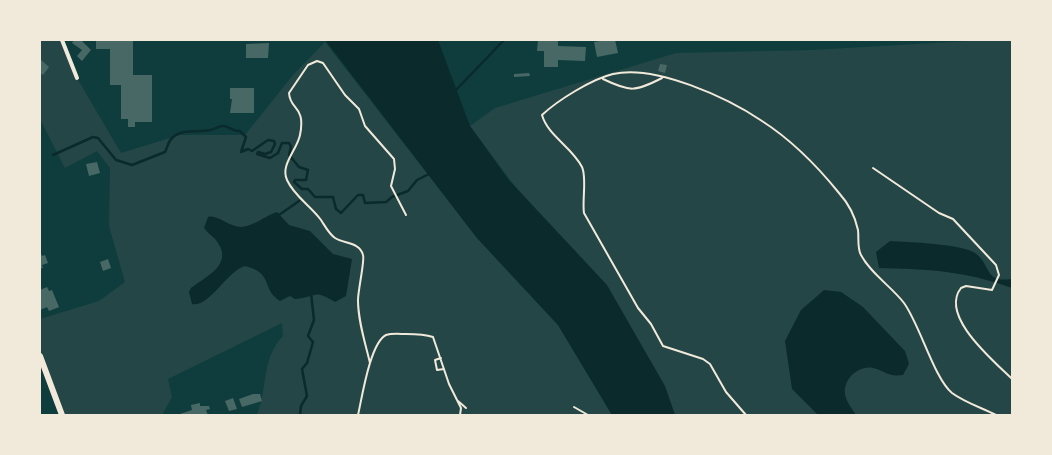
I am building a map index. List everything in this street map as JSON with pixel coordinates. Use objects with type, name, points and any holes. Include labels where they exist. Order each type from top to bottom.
[{"type":"highway","points":[[40,356],[62,415]]},
{"type":"street","points":[[62,40],[77,78]]},
{"type":"lane","points":[[370,363],[358,300],[363,254],[358,247],[334,238],[290,185],[284,173],[289,160],[298,147],[302,118],[301,113],[290,101],[288,93],[308,65],[317,61],[323,63],[345,95],[359,109],[364,126],[394,159],[395,169],[391,186],[406,215]]},
{"type":"lane","points":[[746,415],[726,392],[710,364],[703,359],[663,346],[651,324],[638,308],[584,213],[582,200],[583,169],[574,154],[543,120],[542,115],[581,88],[613,74],[641,72],[712,94],[762,120],[818,170],[840,193],[853,213],[863,258],[904,303],[944,383],[954,394],[996,415]]},
{"type":"lane","points":[[603,79],[627,90],[635,90],[662,78]]},
{"type":"lane","points":[[873,168],[958,224],[996,265],[999,270],[998,277],[992,290],[966,286],[961,288],[956,300],[957,312],[972,338],[1012,379]]},
{"type":"lane","points":[[358,415],[370,363],[379,342],[385,336],[392,334],[433,337],[442,364],[461,408],[460,415]]},
{"type":"lane","points":[[441,358],[435,360],[437,370],[444,369]]},
{"type":"lane","points":[[436,365],[442,364]]},
{"type":"lane","points":[[458,400],[466,408]]},
{"type":"lane","points":[[574,407],[588,415]]},
{"type":"shaded area","points":[[40,40],[62,40],[77,78],[121,153],[180,135],[245,135],[293,75],[325,42],[477,238],[558,325],[612,415],[257,415],[271,354],[283,336],[282,323],[168,379],[172,397],[162,415],[62,415],[40,356],[40,319],[99,301],[125,282],[109,226],[110,168],[97,151],[65,168],[40,119]]},
{"type":"shaded area","points":[[325,40],[438,40],[470,126],[508,179],[607,285],[665,386],[675,415],[612,415],[558,325],[477,238]]},
{"type":"shaded area","points":[[1012,40],[1012,415],[675,415],[664,386],[470,126],[495,108],[676,53],[812,50]]},
{"type":"shaded area","points":[[277,212],[289,225],[310,231],[333,254],[352,259],[346,296],[335,302],[316,294],[295,299],[290,296],[280,301],[274,296],[260,273],[245,266],[238,269],[205,300],[198,304],[192,304],[189,292],[191,288],[210,275],[220,264],[222,258],[222,251],[218,243],[204,228],[208,217],[215,217],[241,227],[251,225]]},
{"type":"shaded area","points":[[890,241],[934,244],[969,250],[980,258],[992,276],[1003,280],[1012,279],[1012,288],[962,274],[914,269],[879,268],[876,252]]},
{"type":"shaded area","points":[[824,290],[841,292],[863,307],[905,351],[909,364],[903,375],[890,374],[873,368],[862,369],[853,374],[845,388],[845,394],[856,415],[818,415],[792,389],[785,341],[801,310]]},
{"type":"building","points":[[74,40],[81,40],[91,50],[82,61],[77,56],[82,50],[72,43]]},
{"type":"building","points":[[96,40],[133,40],[133,75],[152,75],[152,122],[135,122],[135,127],[128,127],[128,119],[121,119],[121,85],[110,85],[110,49],[96,49]]},
{"type":"building","points":[[538,40],[558,40],[558,46],[586,47],[585,61],[558,60],[558,67],[544,67],[544,51],[537,51]]},
{"type":"building","points":[[615,40],[618,53],[597,57],[594,42]]},
{"type":"building","points":[[269,43],[268,58],[246,58],[246,44]]},
{"type":"building","points":[[40,59],[49,67],[43,75],[40,73]]},
{"type":"building","points":[[660,64],[667,65],[665,73],[658,71]]},
{"type":"building","points":[[529,73],[530,76],[514,77],[514,74]]},
{"type":"building","points":[[230,88],[254,88],[254,113],[230,113],[232,99],[230,99]]},
{"type":"building","points":[[97,162],[100,173],[89,176],[86,164]]},
{"type":"building","points":[[40,252],[42,256],[45,255],[48,263],[42,265],[43,268],[40,269]]},
{"type":"building","points":[[108,259],[111,268],[103,271],[100,262]]},
{"type":"building","points":[[47,287],[49,291],[52,290],[59,307],[49,311],[47,307],[40,310],[40,290]]},
{"type":"building","points":[[253,394],[260,394],[262,401],[242,407],[239,399]]},
{"type":"building","points":[[233,398],[237,409],[229,411],[225,401]]},
{"type":"building","points":[[200,403],[200,406],[209,406],[210,409],[206,410],[208,415],[177,415],[192,410],[191,405]]},
{"type":"waterway","points":[[455,91],[504,40]]},
{"type":"waterway","points":[[53,155],[93,137],[98,138],[116,160],[132,165],[165,152],[170,140],[180,133],[212,130],[220,126],[227,126],[240,131],[246,137],[241,152],[248,149],[252,151],[268,140],[274,141],[275,144],[271,152],[265,154],[258,152],[257,154],[270,158],[278,153],[282,143],[289,143],[291,147],[289,155],[299,167],[308,170],[306,180],[295,180],[294,182],[302,189],[308,189],[315,197],[333,197],[336,209],[341,213],[358,195],[363,195],[365,203],[386,202],[392,197],[408,191],[417,180],[429,174]]},
{"type":"waterway","points":[[279,215],[299,201]]},
{"type":"waterway","points":[[300,415],[301,406],[307,396],[302,369],[307,363],[313,342],[308,336],[314,320],[311,293]]}]
